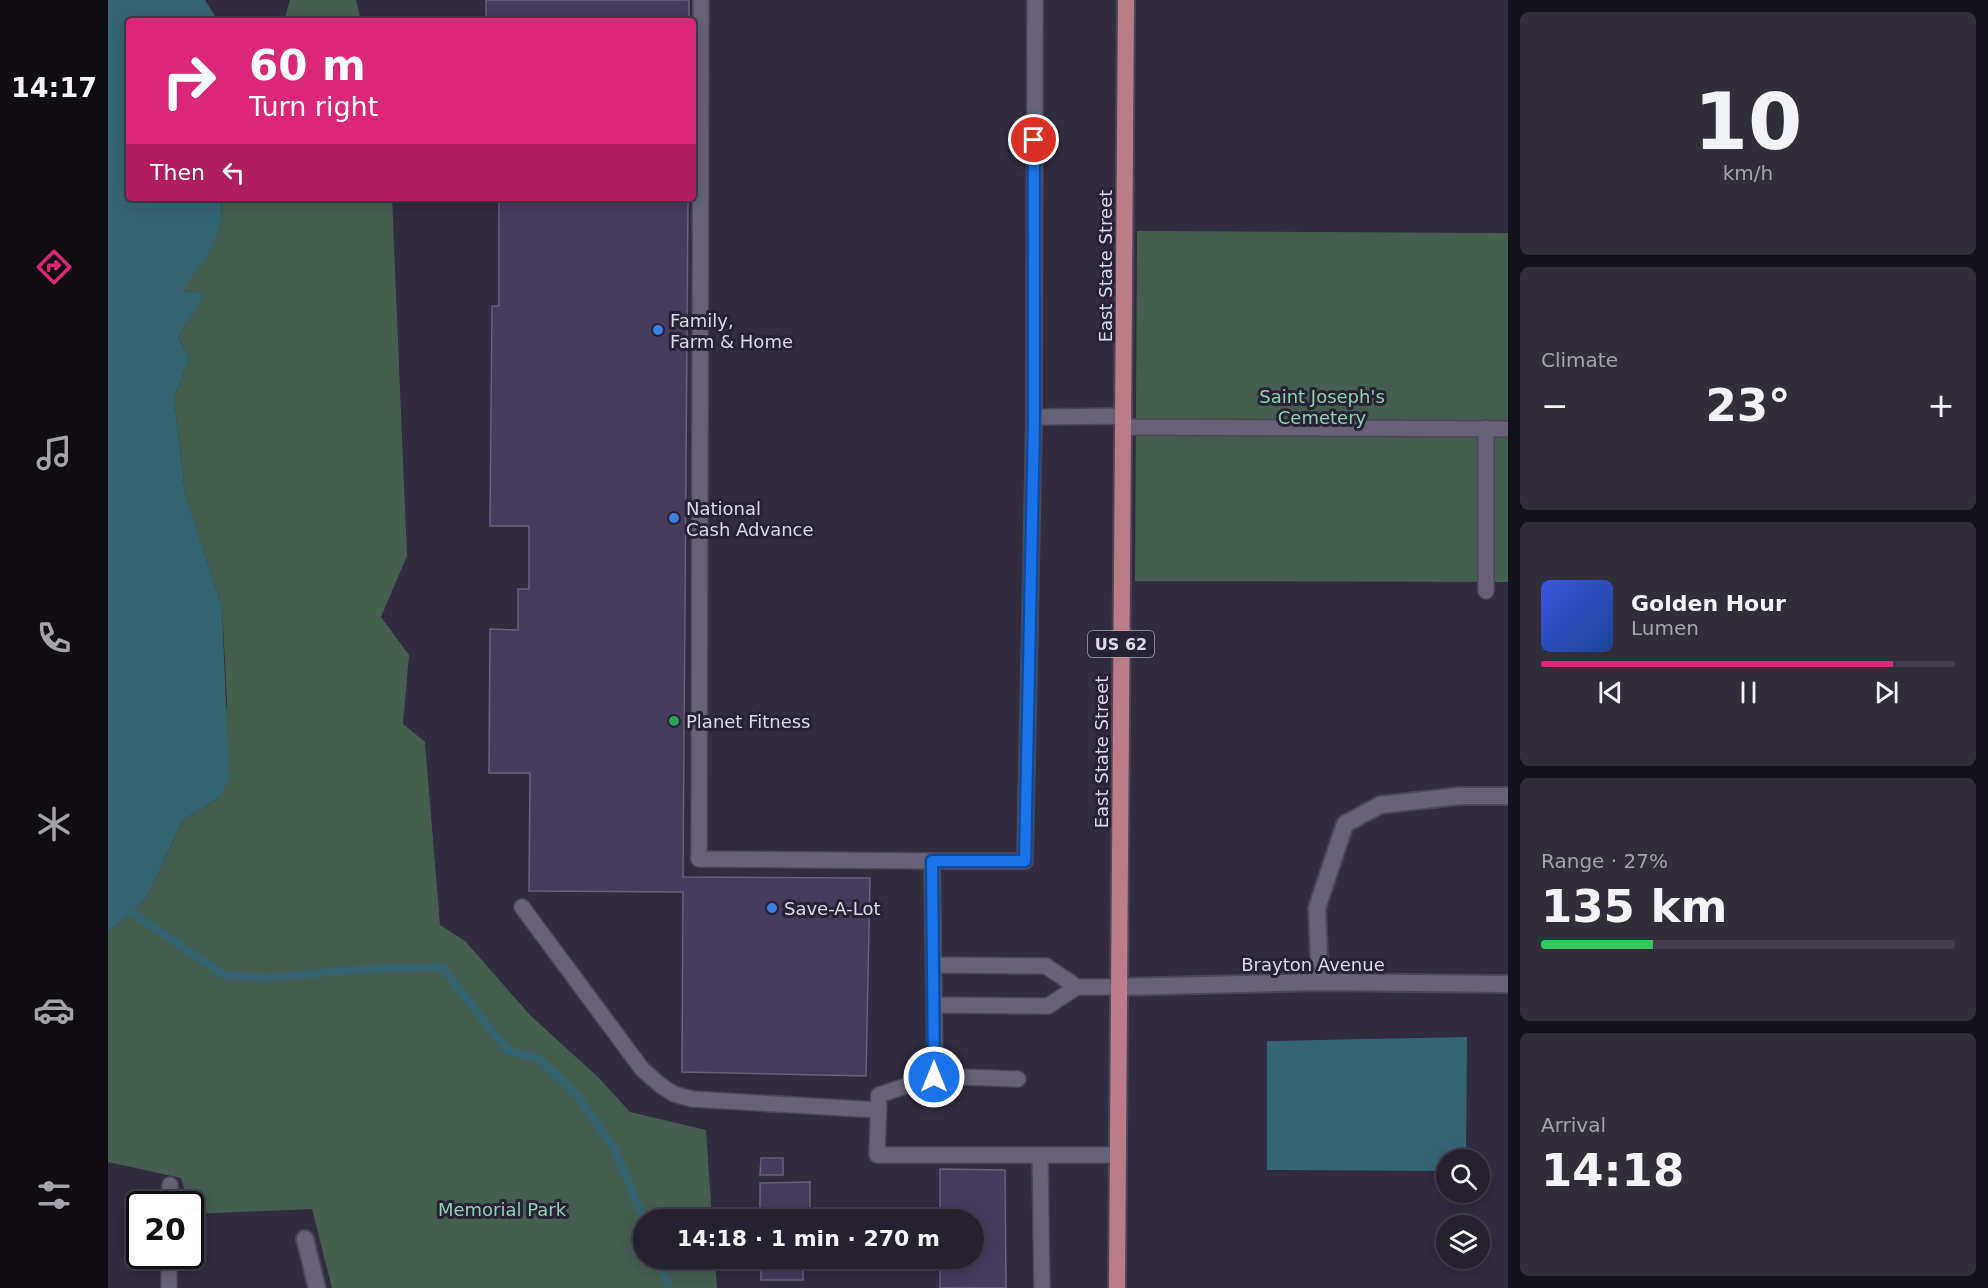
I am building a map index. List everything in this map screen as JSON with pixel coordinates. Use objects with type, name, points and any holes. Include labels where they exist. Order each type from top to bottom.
[{"type":"highway","name":"East State Street","points":[[1117,1288],[1126,0]]},
{"type":"street","points":[[1320,982],[1317,908],[1345,824],[1380,805],[1459,796],[1508,796]]},
{"type":"street","name":"Brayton Avenue","points":[[1119,987],[1320,982],[1508,984]]},
{"type":"street","points":[[305,1239],[317,1288]]},
{"type":"lane","points":[[701,0],[699,859],[932,861],[1025,861],[1034,417],[1035,0]]},
{"type":"lane","points":[[1034,417],[1508,429]]},
{"type":"lane","points":[[1486,428],[1486,591]]},
{"type":"lane","points":[[932,861],[935,965],[934,1077]]},
{"type":"lane","points":[[522,907],[642,1069],[674,1094],[692,1099],[878,1110]]},
{"type":"lane","points":[[935,965],[1046,966],[1077,987]]},
{"type":"lane","points":[[935,1005],[1048,1006],[1077,987],[1119,987]]},
{"type":"lane","points":[[1018,1079],[934,1077],[879,1095],[877,1155],[1118,1155]]},
{"type":"lane","points":[[1040,1155],[1042,1288]]},
{"type":"lane","points":[[170,1185],[170,1191]]},
{"type":"lane","points":[[169,1269],[169,1288]]},
{"type":"green space","points":[[290,0],[356,0],[360,18],[285,18]]},
{"type":"green space","name":"Memorial Park","points":[[221,201],[392,201],[407,556],[381,617],[409,655],[403,724],[425,742],[440,925],[465,941],[530,1015],[599,1078],[630,1112],[706,1130],[711,1209],[633,1209],[633,1269],[716,1269],[717,1288],[332,1288],[312,1209],[204,1213],[204,1191],[184,1191],[181,1178],[108,1162],[108,933],[146,899],[183,820],[219,798],[227,701],[222,607],[185,493],[175,395],[190,358],[178,337],[205,293],[181,291],[211,248],[220,226]]},
{"type":"green space","name":"Saint Joseph's Cemetery","points":[[1137,231],[1508,233],[1508,582],[1135,581]]},
{"type":"water","points":[[108,0],[205,0],[216,18],[126,18],[126,201],[221,201],[220,226],[212,248],[182,291],[206,293],[178,337],[190,358],[175,395],[175,404],[185,493],[222,607],[229,779],[219,798],[183,820],[146,899],[108,933]]},
{"type":"water","points":[[1467,1037],[1466,1149],[1436,1149],[1436,1171],[1267,1170],[1267,1041]]},
{"type":"building","points":[[486,0],[689,0],[689,18],[486,18]]},
{"type":"building","points":[[499,201],[688,201],[683,877],[870,878],[866,1076],[682,1072],[683,892],[529,891],[530,773],[489,773],[490,629],[518,630],[518,589],[529,589],[529,526],[490,526],[492,306],[499,306]]},
{"type":"building","points":[[761,1158],[783,1158],[783,1175],[760,1175]]},
{"type":"building","points":[[940,1169],[1005,1170],[1006,1288],[940,1288],[940,1269],[984,1269],[984,1209],[940,1209]]},
{"type":"building","points":[[810,1182],[810,1209],[760,1209],[760,1183]]},
{"type":"building","points":[[761,1269],[803,1269],[803,1280],[761,1280]]},
{"type":"waterway","points":[[128,903],[131,912],[224,975],[266,978],[368,969],[442,967],[507,1050],[539,1059],[577,1095],[616,1151],[640,1209]]},
{"type":"waterway","points":[[662,1269],[669,1288]]},
{"type":"place","name":"Family, Farm & Home","points":[[658,330]]},
{"type":"place","name":"National Cash Advance","points":[[674,518]]},
{"type":"place","name":"Planet Fitness","points":[[674,721]]},
{"type":"place","name":"Save-A-Lot","points":[[772,908]]},
{"type":"route","points":[[934,1077],[935,965],[932,861],[1025,861],[1034,422],[1034,140]]}]
